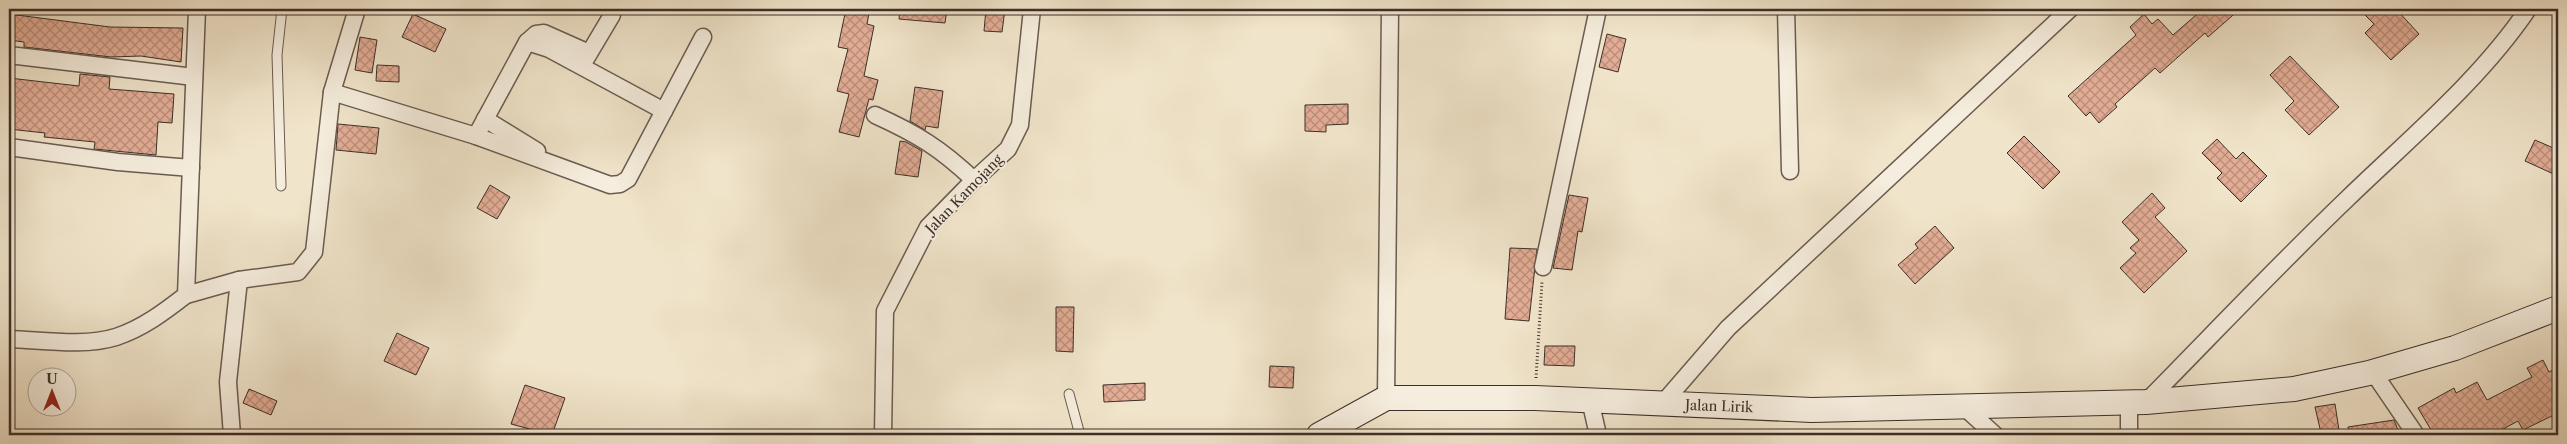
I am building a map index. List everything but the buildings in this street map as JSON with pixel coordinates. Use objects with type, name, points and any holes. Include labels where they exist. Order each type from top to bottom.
[{"type":"main road","name":"Jalan Lirik","points":[[1319,435],[1386,398],[1535,398],[1812,410],[2138,403],[2294,389],[2373,372],[2455,348],[2558,308]]},
{"type":"street","points":[[186,296],[197,9]]},
{"type":"street","points":[[9,339],[81,341],[116,337],[156,319],[186,296],[239,280],[298,272],[314,252],[332,92],[357,9]]},
{"type":"street","name":"Jalan Kamojang","points":[[883,435],[885,311],[928,227],[974,180],[1008,149],[1020,125],[1032,9]]},
{"type":"street","points":[[1386,398],[1390,9]]},
{"type":"street","points":[[1543,267],[1598,9]]},
{"type":"street","points":[[1786,9],[1790,170]]},
{"type":"street","points":[[1662,403],[1728,328],[2070,9]]},
{"type":"street","points":[[2129,435],[2138,403],[2438,112],[2508,39],[2528,9]]},
{"type":"street","points":[[585,60],[612,15]]},
{"type":"street","points":[[476,136],[527,42],[536,34],[544,33],[664,111]]},
{"type":"street","points":[[332,92],[476,136],[610,185],[620,184],[628,179],[703,36]]},
{"type":"street","points":[[9,54],[194,77]]},
{"type":"street","points":[[875,115],[912,132],[945,153],[974,180]]},
{"type":"street","points":[[485,119],[565,168]]},
{"type":"street","points":[[9,147],[118,162],[191,168]]},
{"type":"street","points":[[232,435],[228,382],[239,280]]},
{"type":"street","points":[[2373,372],[2416,435]]},
{"type":"street","points":[[1590,400],[1598,435]]},
{"type":"street","points":[[1963,406],[1995,435]]},
{"type":"lane","points":[[281,186],[277,55],[282,9]]},
{"type":"lane","points":[[1069,394],[1080,435]]},
{"type":"path","points":[[1535,398],[1543,267]]}]
